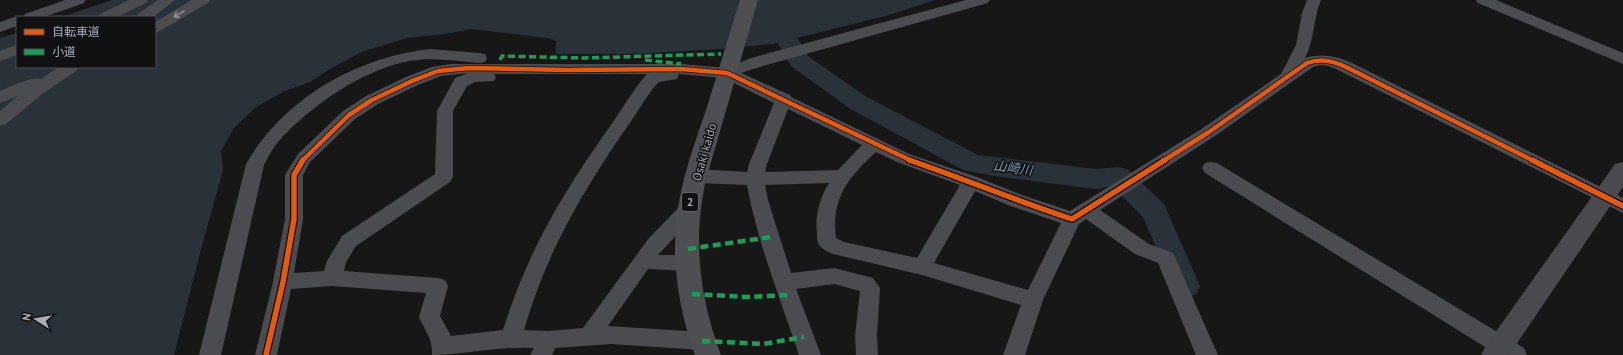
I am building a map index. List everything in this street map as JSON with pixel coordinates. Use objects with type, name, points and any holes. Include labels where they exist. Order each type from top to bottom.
[{"type":"main road","name":"Osaki kaido","points":[[705,348],[692,294],[687,234],[689,209],[696,176],[726,66],[749,0]]},
{"type":"street","points":[[33,16],[79,0]]},
{"type":"street","points":[[107,16],[141,0]]},
{"type":"street","points":[[134,16],[158,0]]},
{"type":"street","points":[[144,16],[168,0]]},
{"type":"street","points":[[156,27],[202,0]]},
{"type":"street","points":[[511,338],[522,299],[564,209],[585,174],[630,111],[641,91],[654,77],[757,62],[983,0]]},
{"type":"street","points":[[1285,79],[1300,52],[1306,35],[1308,12],[1314,0]]},
{"type":"street","points":[[1483,0],[1623,59]]},
{"type":"street","points":[[0,27],[16,21]]},
{"type":"street","points":[[0,56],[16,50]]},
{"type":"street","points":[[210,355],[255,164],[271,139],[286,124],[313,102],[341,83],[367,69],[396,60],[430,54],[500,60]]},
{"type":"street","points":[[1014,355],[1033,300],[1079,215],[1209,132],[1307,63],[1315,59],[1327,59],[1337,63],[1614,201]]},
{"type":"street","points":[[266,355],[284,282],[294,219],[294,175],[304,158],[349,115],[372,100],[395,88],[438,72],[468,68],[567,70],[681,69],[726,66],[784,99],[903,158],[971,182],[1015,200],[1079,215],[1142,249],[1166,258],[1207,355]]},
{"type":"street","points":[[0,106],[56,68]]},
{"type":"street","points":[[0,120],[35,91],[69,68]]},
{"type":"street","points":[[0,97],[72,68]]},
{"type":"street","points":[[332,278],[337,261],[349,241],[444,177],[443,157],[446,111],[452,96],[461,82],[473,77],[532,76],[567,70]]},
{"type":"street","points":[[784,99],[758,164],[755,179],[759,200],[784,282],[810,355]]},
{"type":"street","points":[[874,144],[860,157],[832,191],[826,211],[827,242],[840,249],[922,267],[1033,300]]},
{"type":"street","points":[[1211,168],[1504,352],[1614,201],[1623,170]]},
{"type":"street","points":[[696,176],[755,179],[844,176]]},
{"type":"street","points":[[922,267],[971,182]]},
{"type":"street","points":[[589,336],[644,261],[656,242],[689,209]]},
{"type":"street","points":[[834,276],[840,249]]},
{"type":"street","points":[[644,261],[689,263]]},
{"type":"street","points":[[784,282],[834,276],[866,284],[870,288],[866,336],[867,355]]},
{"type":"street","points":[[284,282],[332,278],[438,286],[429,317],[437,328],[444,350],[511,338],[544,348],[589,336],[611,335],[705,348]]},
{"type":"shaded area","points":[[112,0],[935,0],[885,16],[773,44],[719,49],[635,54],[556,54],[556,41],[548,38],[471,29],[407,38],[361,52],[310,82],[285,91],[256,107],[234,128],[221,151],[223,170],[174,355],[0,355],[0,38],[16,33],[16,68],[156,68],[156,16],[65,16]]},
{"type":"waterway","name":"山崎川","points":[[764,0],[799,61],[857,102],[972,163],[1096,179],[1118,176],[1154,211],[1186,286]]},
{"type":"marked path","points":[[500,60],[502,56],[584,58],[721,54]]},
{"type":"marked path","points":[[645,60],[681,64]]},
{"type":"marked path","points":[[688,249],[771,237]]},
{"type":"marked path","points":[[692,294],[747,297],[789,295]]},
{"type":"marked path","points":[[702,341],[763,344],[804,337]]},
{"type":"cycle path","points":[[266,355],[283,282],[294,219],[294,175],[304,158],[349,115],[372,100],[412,81],[438,71],[450,69],[681,69],[727,73],[903,158],[971,182],[1015,200],[1072,219],[1209,132],[1307,63],[1317,60],[1326,60],[1346,67],[1623,206]]}]
